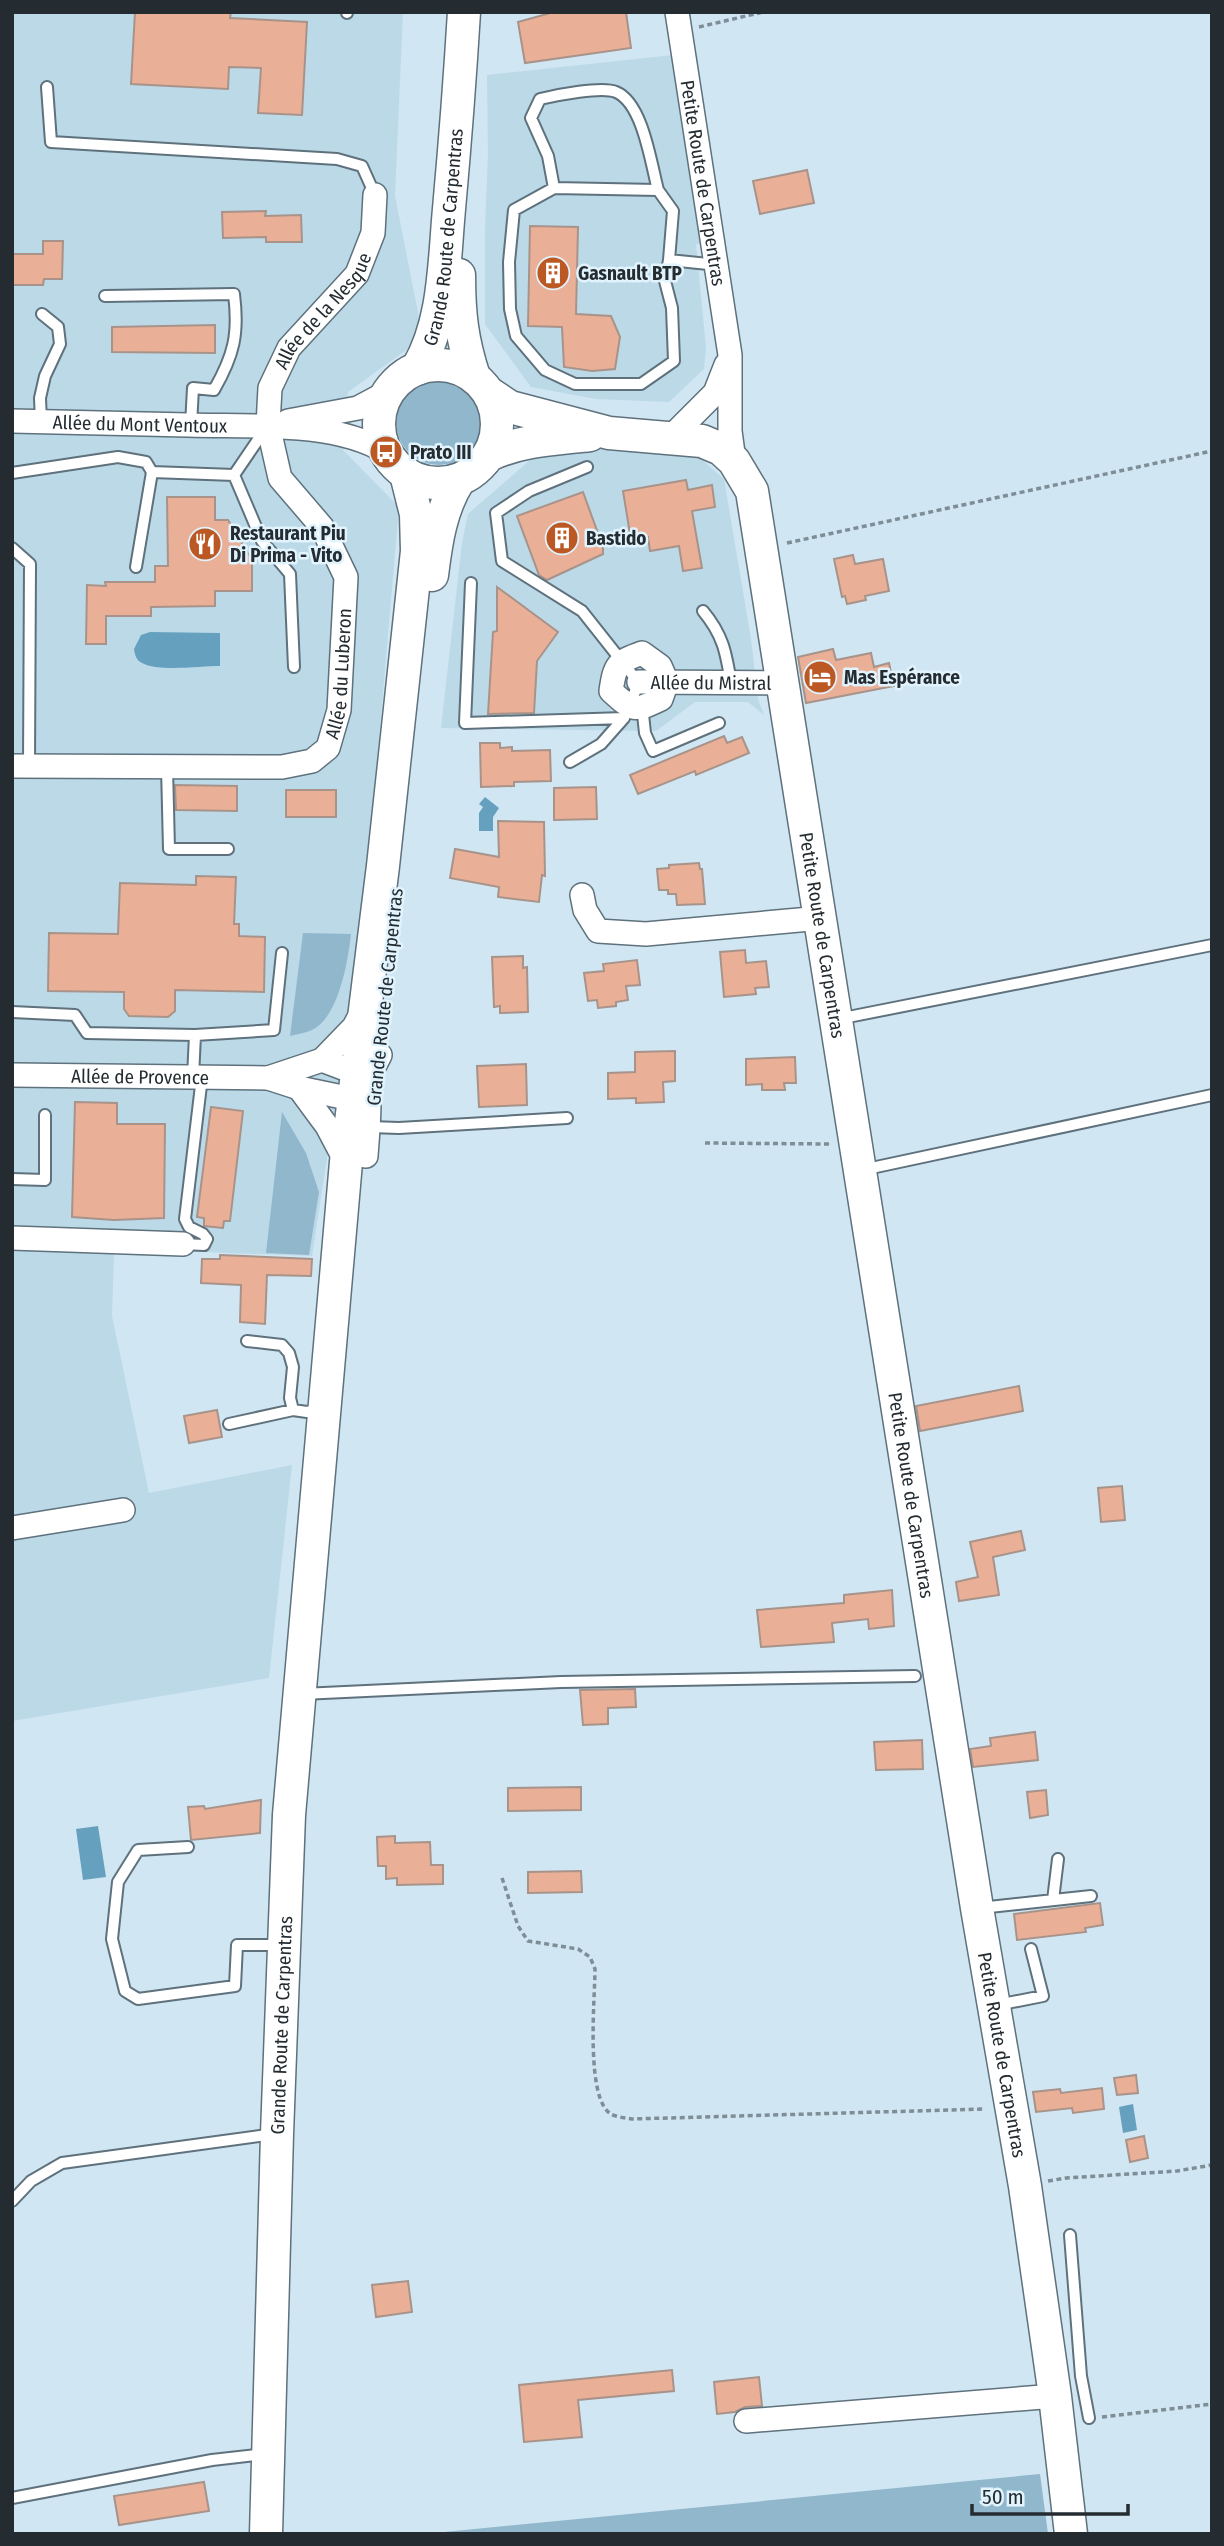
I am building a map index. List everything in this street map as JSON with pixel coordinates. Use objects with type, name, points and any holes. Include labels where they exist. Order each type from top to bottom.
[{"type":"main road","name":"Grande Route de Carpentras","points":[[416,369],[428,351],[439,309],[459,102],[464,12]]},
{"type":"main road","name":"Grande Route de Carpentras","points":[[315,1518],[309,1409],[361,1149],[365,1077],[435,549],[451,493],[459,480],[476,470],[489,455],[497,435],[497,413],[463,345],[459,310],[459,102]]},
{"type":"main road","name":"Grande Route de Carpentras","points":[[266,2534],[289,1815],[315,1518],[361,1149],[366,1004],[417,551],[416,514],[396,463],[379,432],[380,412],[388,392],[416,369],[436,365],[456,368],[481,385]]},
{"type":"main road","name":"Petite Route de Carpentras","points":[[481,385],[510,407],[609,433],[702,441],[721,449],[734,461],[752,491],[977,1908],[1026,2186],[1071,2534]]},
{"type":"main road","name":"Petite Route de Carpentras","points":[[489,455],[508,446],[526,442],[609,433]]},
{"type":"main road","points":[[396,463],[423,482],[441,484],[459,480]]},
{"type":"street","name":"Petite Route de Carpentras","points":[[679,22],[730,355],[730,431],[734,461]]},
{"type":"street","name":"Allée de la Nesque","points":[[268,425],[270,388],[289,348],[357,274],[373,233],[375,195]]},
{"type":"street","name":"Petite Route de Carpentras","points":[[670,438],[715,393],[730,355]]},
{"type":"street","name":"Allée du Mont Ventoux","points":[[268,425],[358,408],[388,392]]},
{"type":"street","name":"Allée du Mont Ventoux","points":[[12,421],[268,425],[337,434],[370,443],[396,463]]},
{"type":"street","name":"Allée du Luberon","points":[[20,766],[282,767],[312,761],[328,748],[339,710],[346,578],[322,527],[280,478],[268,425]]},
{"type":"street","points":[[642,653],[660,666],[667,682],[661,699],[632,711],[611,691],[614,671],[621,660],[642,653]]},
{"type":"street","name":"Allée du Mistral","points":[[639,682],[784,683]]},
{"type":"street","points":[[582,895],[584,910],[598,931],[646,934],[821,918]]},
{"type":"street","name":"Allée de Provence","points":[[268,1078],[322,1060],[354,1027],[366,1004]]},
{"type":"street","points":[[322,1060],[365,1077]]},
{"type":"street","name":"Allée de Provence","points":[[12,1075],[268,1078],[347,1098],[365,1077]]},
{"type":"street","points":[[299,1088],[327,1126],[361,1149]]},
{"type":"street","points":[[12,1238],[183,1244]]},
{"type":"street","points":[[12,1528],[123,1510]]},
{"type":"street","points":[[746,2421],[1055,2396]]},
{"type":"lane","points":[[47,87],[51,142],[337,159],[362,166],[375,195]]},
{"type":"lane","points":[[554,188],[548,156],[531,118],[540,99],[573,92],[615,91],[632,104],[658,190],[673,211],[665,281],[672,308],[674,361],[641,384],[575,384],[545,370],[516,336],[510,309],[509,262],[514,210],[554,188],[658,190]]},
{"type":"lane","points":[[669,260],[718,265]]},
{"type":"lane","points":[[105,296],[234,294],[238,323],[228,365],[214,390],[192,388],[191,425]]},
{"type":"lane","points":[[41,422],[40,398],[45,376],[60,344],[58,327],[42,314]]},
{"type":"lane","points":[[234,475],[268,425]]},
{"type":"lane","points":[[12,473],[118,457],[146,462],[152,472],[135,567]]},
{"type":"lane","points":[[570,762],[601,744],[632,711],[639,682],[582,611],[502,561],[496,513],[529,491],[587,467]]},
{"type":"lane","points":[[152,472],[234,475]]},
{"type":"lane","points":[[234,475],[262,541],[290,574],[294,667]]},
{"type":"lane","points":[[12,548],[30,564],[20,766]]},
{"type":"lane","points":[[471,583],[465,723],[632,711]]},
{"type":"lane","points":[[703,611],[717,628],[726,653],[731,683]]},
{"type":"lane","points":[[632,711],[653,751],[719,723]]},
{"type":"lane","points":[[167,767],[169,849],[228,849]]},
{"type":"lane","points":[[835,1019],[1212,944]]},
{"type":"lane","points":[[12,1012],[75,1014],[87,1033],[195,1035],[274,1030],[282,953]]},
{"type":"lane","points":[[183,1244],[204,1245],[207,1239],[188,1227],[185,1219],[198,1077],[195,1035]]},
{"type":"lane","points":[[857,1157],[1212,1096]]},
{"type":"lane","points":[[12,1180],[45,1180],[45,1115]]},
{"type":"lane","points":[[361,1149],[399,1128],[567,1118]]},
{"type":"lane","points":[[247,1341],[282,1345],[289,1353],[293,1367],[290,1398],[309,1409]]},
{"type":"lane","points":[[229,1424],[309,1409]]},
{"type":"lane","points":[[299,1694],[561,1682],[915,1676]]},
{"type":"lane","points":[[188,1847],[138,1850],[118,1882],[112,1940],[125,1991],[138,1999],[236,1986],[237,1945],[284,1945]]},
{"type":"lane","points":[[1053,1900],[1058,1859]]},
{"type":"lane","points":[[977,1908],[1091,1896]]},
{"type":"lane","points":[[994,2006],[1043,1996],[1031,1949]]},
{"type":"lane","points":[[12,2201],[31,2181],[62,2163],[277,2134]]},
{"type":"lane","points":[[1070,2235],[1081,2375],[1089,2418]]},
{"type":"lane","points":[[12,2498],[212,2460],[267,2454]]},
{"type":"path","points":[[679,22],[762,12]]},
{"type":"path","points":[[761,549],[1212,451]]},
{"type":"path","points":[[705,1143],[857,1157]]},
{"type":"path","points":[[502,1878],[518,1926],[527,1941],[578,1949],[590,1957],[595,1969],[594,2076],[598,2100],[611,2114],[632,2119],[965,2110],[1011,2106]]},
{"type":"path","points":[[1026,2186],[1066,2178],[1177,2171],[1212,2165]]},
{"type":"path","points":[[1089,2418],[1212,2404]]},
{"type":"shaded area","points":[[12,12],[403,12],[395,196],[423,338],[348,392],[343,450],[399,507],[363,925],[312,1256],[12,1245]]},
{"type":"shaded area","points":[[673,55],[703,243],[696,244],[706,348],[704,369],[669,402],[596,399],[531,387],[485,324],[487,75]]},
{"type":"shaded area","points":[[439,379],[456,382],[470,391],[479,405],[482,422],[479,439],[470,453],[456,462],[439,465],[422,462],[408,453],[399,439],[396,422],[399,405],[408,391],[422,382]]},
{"type":"shaded area","points":[[545,447],[693,452],[724,479],[751,639],[758,699],[764,715],[748,702],[695,702],[656,731],[441,728],[462,543],[468,514]]},
{"type":"shaded area","points":[[150,632],[220,633],[220,666],[169,668],[142,663],[137,659],[134,649],[141,635]]},
{"type":"shaded area","points":[[485,797],[499,808],[493,817],[493,831],[479,831],[479,813],[483,807],[479,804]]},
{"type":"shaded area","points":[[303,933],[351,934],[340,987],[329,1013],[312,1030],[290,1036]]},
{"type":"shaded area","points":[[282,1112],[306,1153],[319,1192],[309,1255],[266,1253]]},
{"type":"shaded area","points":[[12,1247],[114,1252],[112,1316],[149,1493],[292,1465],[269,1678],[12,1721]]},
{"type":"shaded area","points":[[98,1826],[106,1877],[83,1880],[76,1829]]},
{"type":"shaded area","points":[[1133,2104],[1137,2130],[1123,2133],[1119,2107]]},
{"type":"shaded area","points":[[1040,2474],[1048,2534],[424,2534]]},
{"type":"building","points":[[135,12],[231,12],[230,18],[307,22],[302,115],[258,113],[261,68],[229,67],[228,89],[131,84]]},
{"type":"building","points":[[554,12],[626,12],[631,48],[525,63],[518,22]]},
{"type":"building","points":[[807,170],[814,203],[760,214],[753,181]]},
{"type":"building","points":[[266,211],[265,216],[301,215],[302,242],[266,242],[266,237],[223,238],[222,212]]},
{"type":"building","name":"Gasnault BTP","points":[[530,226],[578,227],[576,314],[611,316],[620,337],[615,369],[592,371],[564,367],[562,327],[528,326]]},
{"type":"building","points":[[43,241],[63,241],[62,279],[44,279],[43,285],[12,285],[12,254],[43,254]]},
{"type":"building","points":[[215,325],[215,353],[112,352],[112,327]]},
{"type":"building","points":[[686,480],[688,490],[712,485],[715,507],[692,511],[702,568],[683,571],[679,546],[650,551],[648,537],[631,540],[623,491]]},
{"type":"building","name":"Bastido","points":[[583,492],[603,547],[603,554],[547,580],[539,575],[517,516]]},
{"type":"building","name":"Restaurant Piu Di Prima - Vito","points":[[167,497],[215,497],[215,520],[228,520],[252,560],[252,591],[215,591],[215,606],[151,607],[151,616],[106,616],[106,644],[86,644],[87,585],[106,586],[105,582],[155,582],[155,566],[168,566]]},
{"type":"building","points":[[853,555],[855,564],[883,559],[889,591],[865,596],[866,600],[847,604],[845,596],[842,597],[834,559]]},
{"type":"building","points":[[497,587],[558,632],[537,661],[534,713],[488,714],[493,632],[497,631]]},
{"type":"building","points":[[833,649],[836,660],[871,653],[874,667],[889,663],[894,686],[806,703],[798,657]]},
{"type":"building","points":[[724,736],[727,743],[742,737],[749,753],[696,775],[695,771],[638,794],[630,775]]},
{"type":"building","points":[[480,743],[500,743],[500,748],[512,747],[512,751],[550,750],[551,781],[514,782],[514,786],[481,787]]},
{"type":"building","points":[[175,785],[237,786],[237,811],[176,810]]},
{"type":"building","points":[[596,787],[597,819],[554,820],[554,788]]},
{"type":"building","points":[[286,790],[336,790],[336,817],[286,817]]},
{"type":"building","points":[[498,821],[544,822],[545,876],[542,875],[539,902],[498,897],[499,887],[450,878],[455,849],[499,857]]},
{"type":"building","points":[[699,863],[705,904],[677,905],[676,894],[659,890],[657,869],[669,868],[669,865]]},
{"type":"building","points":[[196,876],[236,877],[234,924],[239,924],[239,936],[265,937],[264,992],[175,990],[175,1011],[168,1017],[129,1016],[124,1009],[124,992],[48,991],[49,933],[118,934],[120,883],[196,885]]},
{"type":"building","points":[[745,950],[746,963],[766,961],[769,987],[755,988],[756,994],[724,997],[720,952]]},
{"type":"building","points":[[523,956],[523,968],[527,967],[528,1012],[500,1013],[500,1006],[494,1007],[492,957]]},
{"type":"building","points":[[637,960],[640,985],[626,986],[628,1000],[616,1002],[616,1006],[598,1008],[597,1000],[588,1001],[584,973],[604,971],[603,964]]},
{"type":"building","points":[[675,1051],[675,1081],[663,1082],[664,1102],[636,1103],[636,1098],[608,1099],[608,1073],[635,1072],[635,1052]]},
{"type":"building","points":[[795,1057],[796,1083],[784,1083],[785,1090],[762,1090],[762,1084],[746,1085],[746,1059]]},
{"type":"building","points":[[526,1064],[527,1105],[479,1107],[477,1066]]},
{"type":"building","points":[[75,1102],[117,1103],[117,1124],[165,1124],[164,1218],[114,1220],[72,1217]]},
{"type":"building","points":[[211,1107],[243,1111],[230,1221],[224,1221],[223,1228],[204,1226],[204,1218],[197,1217]]},
{"type":"building","points":[[220,1255],[312,1259],[311,1276],[267,1275],[265,1324],[240,1322],[241,1285],[201,1283],[202,1259],[220,1259]]},
{"type":"building","points":[[1019,1386],[1023,1411],[920,1431],[916,1406]]},
{"type":"building","points":[[217,1410],[222,1437],[189,1443],[184,1416]]},
{"type":"building","points":[[1122,1486],[1125,1520],[1101,1522],[1098,1488]]},
{"type":"building","points":[[1021,1531],[1025,1550],[993,1557],[999,1595],[959,1601],[956,1582],[978,1577],[970,1542]]},
{"type":"building","points":[[892,1590],[894,1626],[869,1629],[868,1619],[832,1623],[834,1642],[761,1647],[757,1610],[844,1603],[844,1595]]},
{"type":"building","points":[[635,1689],[636,1707],[608,1708],[608,1724],[583,1725],[580,1690]]},
{"type":"building","points":[[1035,1732],[1038,1760],[973,1767],[970,1749],[991,1746],[990,1738]]},
{"type":"building","points":[[922,1740],[923,1769],[876,1770],[874,1742]]},
{"type":"building","points":[[581,1787],[581,1810],[508,1811],[508,1788]]},
{"type":"building","points":[[1046,1790],[1048,1815],[1030,1818],[1027,1792]]},
{"type":"building","points":[[261,1800],[260,1833],[191,1840],[188,1807],[204,1806],[205,1809]]},
{"type":"building","points":[[395,1836],[395,1843],[430,1842],[431,1865],[443,1865],[443,1884],[397,1885],[397,1878],[386,1879],[386,1866],[378,1866],[377,1837]]},
{"type":"building","points":[[581,1871],[582,1892],[528,1893],[528,1872]]},
{"type":"building","points":[[1100,1903],[1103,1925],[1085,1928],[1086,1932],[1017,1940],[1014,1914]]},
{"type":"building","points":[[1136,2075],[1138,2093],[1117,2095],[1114,2078]]},
{"type":"building","points":[[1102,2088],[1104,2109],[1073,2113],[1072,2108],[1036,2112],[1033,2092],[1060,2089],[1061,2093]]},
{"type":"building","points":[[1144,2136],[1148,2158],[1130,2162],[1126,2140]]},
{"type":"building","points":[[408,2281],[412,2312],[376,2317],[372,2285]]},
{"type":"building","points":[[672,2370],[674,2391],[578,2400],[582,2437],[524,2442],[519,2385]]},
{"type":"building","points":[[759,2377],[762,2406],[717,2414],[714,2382]]},
{"type":"building","points":[[204,2482],[209,2511],[119,2525],[114,2496]]},
{"type":"place","name":"Gasnault BTP","points":[[553,273]]},
{"type":"place","name":"Prato III","points":[[386,452]]},
{"type":"place","name":"Bastido","points":[[562,538]]},
{"type":"place","name":"Restaurant Piu Di Prima - Vito","points":[[205,544]]},
{"type":"place","name":"Mas Espérance","points":[[820,677]]}]
